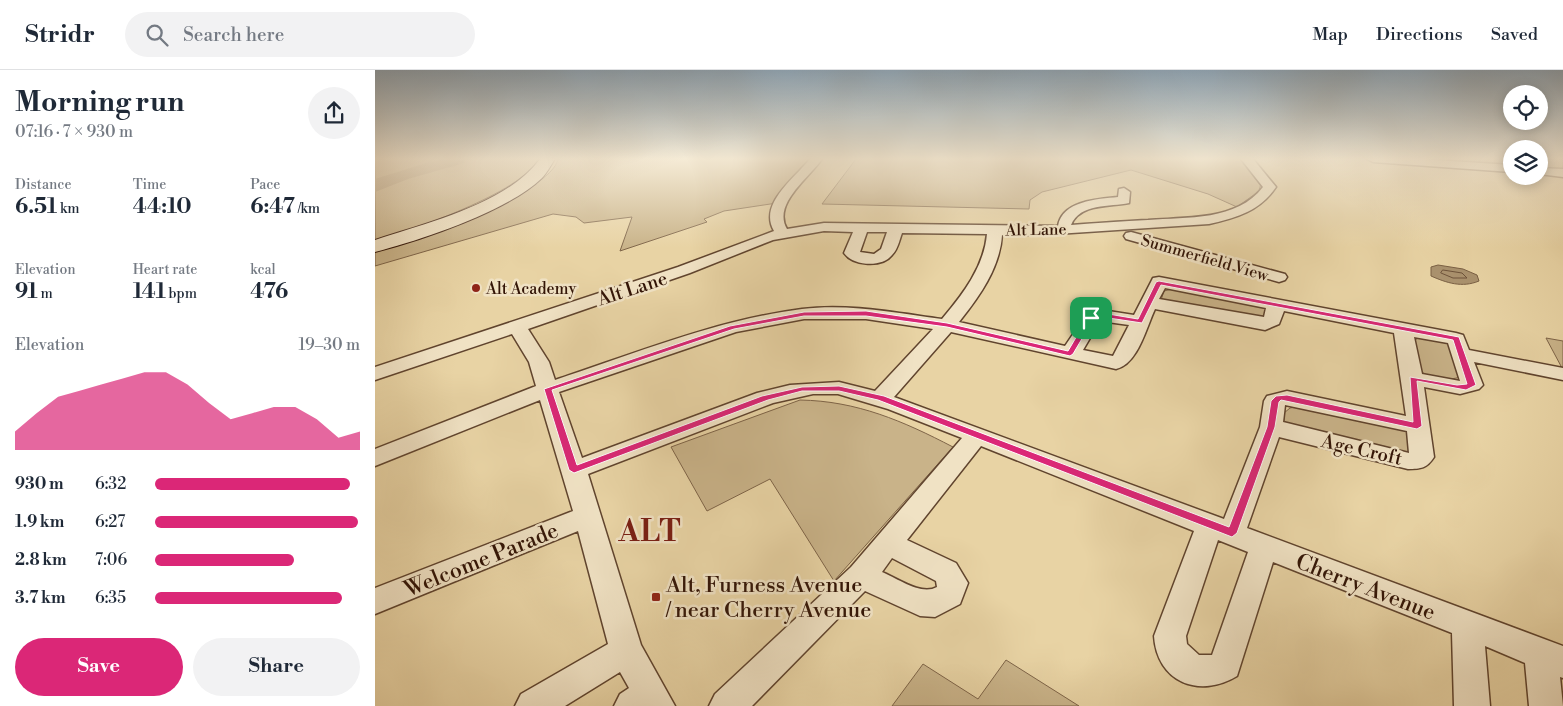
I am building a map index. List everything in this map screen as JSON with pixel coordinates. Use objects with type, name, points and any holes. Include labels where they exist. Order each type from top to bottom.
[{"type":"main road","points":[[375,246],[456,218],[487,205],[516,189]]},
{"type":"street","points":[[783,233],[775,217],[791,189]]},
{"type":"street","name":"Alt Lane","points":[[375,374],[685,270],[757,241],[783,233],[823,227],[995,230],[1085,228],[1129,230],[1209,220],[1226,216],[1254,204],[1264,196],[1269,189]]},
{"type":"street","points":[[1066,229],[1065,224],[1068,215],[1080,207],[1124,200],[1124,192]]},
{"type":"street","points":[[862,227],[852,253],[857,257],[867,259],[880,257],[887,252],[896,228]]},
{"type":"street","points":[[881,398],[947,325],[978,282],[992,252],[995,230]]},
{"type":"street","name":"Summerfield View","points":[[1129,230],[1279,277]]},
{"type":"street","points":[[375,458],[548,389],[732,327],[804,314],[866,314],[947,325],[1107,363],[1119,362],[1159,282],[1457,339],[1472,385],[1457,387],[1412,378]]},
{"type":"street","points":[[1070,354],[1094,316],[1102,315],[1140,322]]},
{"type":"street","points":[[517,326],[539,362],[574,470],[626,651],[646,702]]},
{"type":"street","name":"Age Croft","points":[[1271,427],[1408,461],[1418,461],[1422,457],[1412,378],[1403,328]]},
{"type":"street","points":[[1462,354],[1563,374]]},
{"type":"street","name":"Cherry Avenue","points":[[574,470],[765,398],[790,391],[813,388],[839,388],[881,398],[1552,658],[1547,706]]},
{"type":"street","name":"Age Croft","points":[[1221,529],[1271,427],[1275,401],[1287,398],[1417,426]]},
{"type":"street","points":[[727,706],[786,651],[861,576],[977,435]]},
{"type":"street","name":"Welcome Parade","points":[[375,601],[586,517]]},
{"type":"street","points":[[1221,529],[1170,636],[1169,644],[1178,660],[1198,672],[1214,672],[1225,666],[1265,546]]},
{"type":"street","points":[[861,576],[920,603],[935,604],[949,596],[953,583],[946,572],[889,544]]},
{"type":"street","points":[[1467,625],[1472,706]]},
{"type":"street","points":[[533,706],[626,651]]},
{"type":"shaded area","points":[[375,189],[504,189],[464,209],[375,242]]},
{"type":"shaded area","points":[[526,189],[788,189],[777,203],[724,211],[704,219],[707,222],[620,251],[632,217],[584,223],[576,217],[553,214],[375,266],[375,252],[477,214]]},
{"type":"shaded area","points":[[834,189],[1055,189],[1042,192],[1030,200],[1029,209],[822,204]]},
{"type":"shaded area","points":[[1191,189],[1260,189],[1237,207]]},
{"type":"shaded area","points":[[1172,289],[1263,306],[1268,311],[1267,317],[1261,320],[1161,300],[1164,291]]},
{"type":"shaded area","points":[[1420,337],[1441,341],[1450,345],[1460,377],[1450,379],[1438,378],[1422,372],[1418,365],[1415,340]]},
{"type":"shaded area","points":[[1546,338],[1563,341],[1563,368],[1562,368]]},
{"type":"shaded area","points":[[800,400],[821,401],[860,408],[898,421],[953,447],[834,581],[770,479],[707,511],[671,447]]},
{"type":"shaded area","points":[[1300,406],[1404,430],[1412,435],[1413,450],[1407,453],[1284,422],[1284,413],[1290,408]]},
{"type":"shaded area","points":[[1006,660],[1079,706],[892,706],[923,664],[978,699]]},
{"type":"water","points":[[1438,265],[1463,269],[1477,275],[1479,281],[1455,284],[1443,281],[1431,276],[1431,267]]},
{"type":"place","name":"Alt Academy","points":[[476,288]]},
{"type":"place","name":"Alt, Furness Avenue / near Cherry Avenue","points":[[656,597]]},
{"type":"district","name":"ALT","points":[[650,531]]},
{"type":"route","points":[[1159,282],[1457,339],[1472,385],[1466,388],[1457,387],[1412,378],[1417,426],[1287,398],[1279,398],[1275,401],[1271,427],[1232,533],[881,398],[839,388],[802,389],[765,398],[574,470],[548,389],[732,327],[804,314],[866,314],[947,325],[1070,354],[1091,318],[1096,315],[1102,315],[1140,322],[1159,282]]}]
